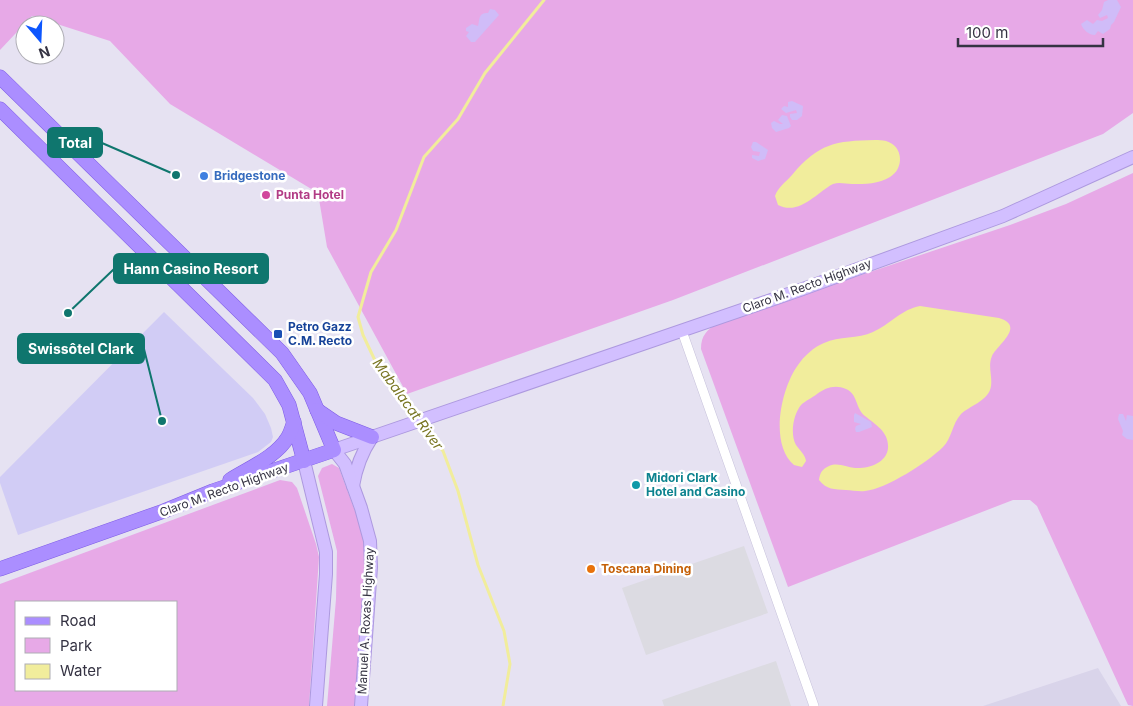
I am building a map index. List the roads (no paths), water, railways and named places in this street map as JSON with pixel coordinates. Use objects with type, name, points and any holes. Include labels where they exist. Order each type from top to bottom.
[{"type":"main road","name":"Manuel A. Roxas Highway","points":[[0,77],[282,353],[310,393],[334,450],[345,464],[362,508],[370,541],[371,567],[362,706]]},
{"type":"main road","points":[[0,109],[275,380],[289,404],[326,552],[326,584],[316,706]]},
{"type":"main road","name":"Claro M. Recto Highway","points":[[0,569],[164,511],[213,491],[800,290],[1002,216],[1133,157]]},
{"type":"main road","points":[[317,410],[336,423],[372,437],[360,458],[353,486]]},
{"type":"main road","points":[[213,491],[274,452],[289,436],[294,422]]},
{"type":"street","points":[[682,331],[814,706]]},
{"type":"water","points":[[875,140],[892,144],[899,152],[900,163],[898,169],[890,177],[872,183],[835,183],[801,205],[786,208],[778,205],[775,196],[778,190],[811,156],[820,150],[838,143]]},
{"type":"water","points":[[920,306],[999,318],[1007,321],[1010,326],[1008,336],[992,356],[990,369],[991,386],[988,394],[961,414],[943,447],[906,474],[884,485],[865,491],[828,487],[819,480],[825,468],[836,464],[860,468],[876,464],[887,453],[888,442],[881,429],[862,413],[850,391],[838,387],[830,387],[801,405],[798,409],[793,425],[793,436],[806,461],[802,467],[794,465],[786,456],[780,430],[783,401],[792,375],[803,358],[820,345],[836,339],[861,336],[873,332],[907,310]]},
{"type":"waterway","name":"Mabalacat River","points":[[416,417],[379,369],[363,335],[358,317],[371,272],[396,230],[424,157],[458,119],[485,73],[544,0]]},
{"type":"waterway","name":"Mabalacat River","points":[[422,424],[443,451],[458,491],[478,565],[504,631],[510,664],[503,706]]},
{"type":"place","name":"Total","points":[[176,175]]},
{"type":"place","name":"Bridgestone","points":[[204,176]]},
{"type":"place","name":"Punta Hotel","points":[[266,195]]},
{"type":"place","name":"Hann Casino Resort","points":[[68,313]]},
{"type":"place","name":"Petro Gazz C.M. Recto","points":[[278,334]]},
{"type":"place","name":"Swissôtel Clark","points":[[162,421]]},
{"type":"place","name":"Midori Clark Hotel and Casino","points":[[636,485]]},
{"type":"place","name":"Toscana Dining","points":[[591,569]]}]
